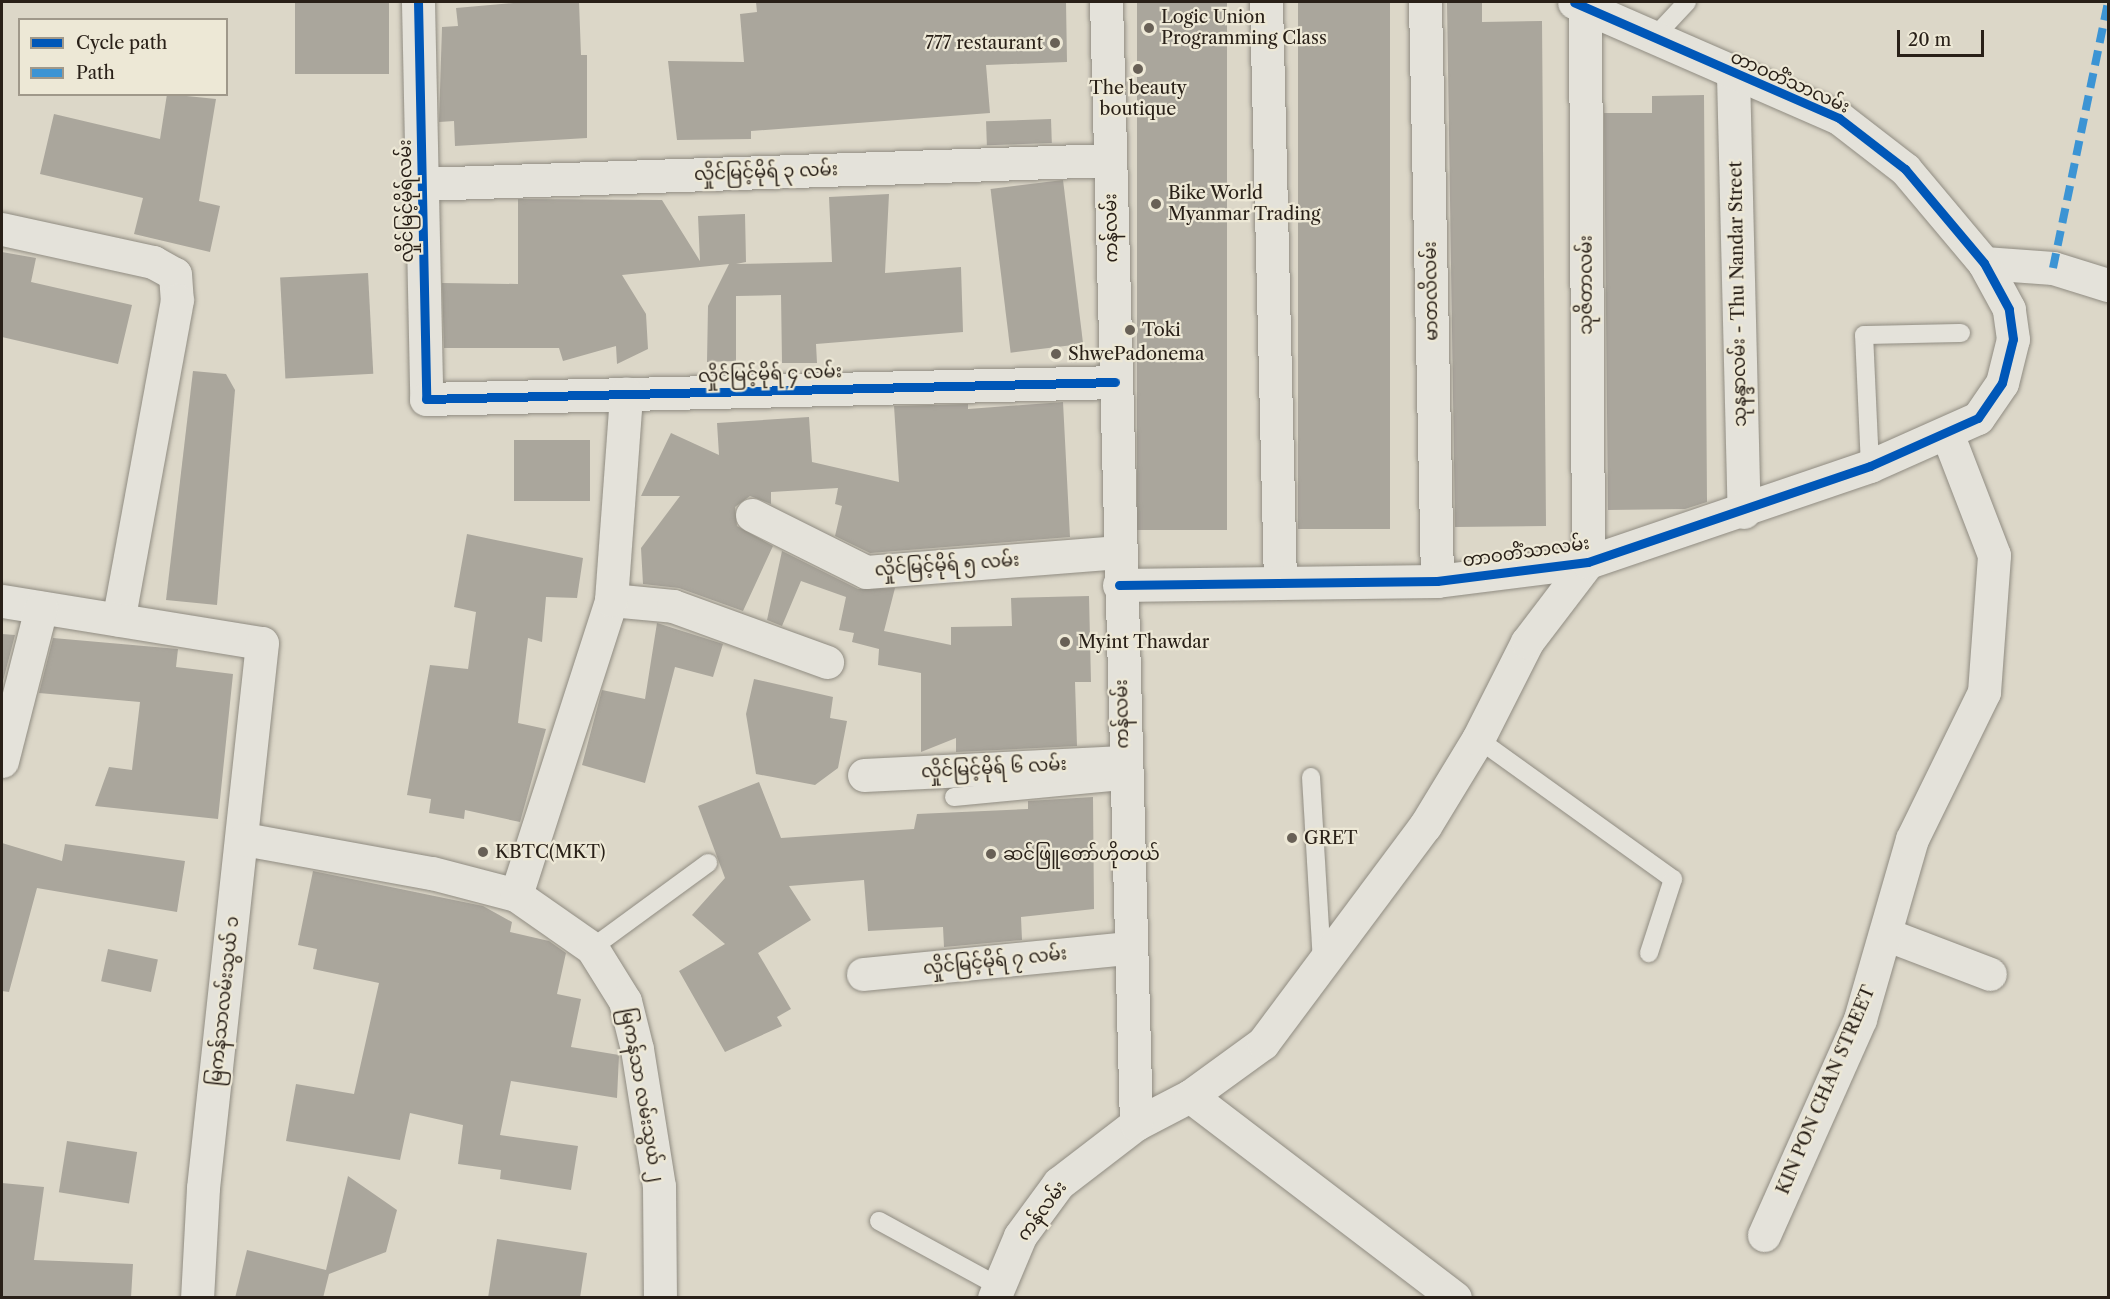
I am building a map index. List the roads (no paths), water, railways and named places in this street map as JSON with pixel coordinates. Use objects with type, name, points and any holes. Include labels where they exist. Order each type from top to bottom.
[{"type":"street","name":"လှိုင်မြင့်မိုရ်လမ်း","points":[[418,2],[426,399]]},
{"type":"street","name":"ကန်လမ်း","points":[[996,1292],[1020,1236],[1059,1183],[1136,1124],[1128,948],[1106,2]]},
{"type":"street","points":[[1266,2],[1280,583]]},
{"type":"street","name":"မာတလိလမ်း","points":[[1425,2],[1437,581]]},
{"type":"street","name":"တာဝတိံသာလမ်း","points":[[1119,585],[1437,581],[1588,562],[1744,512],[1870,466],[1978,418],[2002,383],[2013,339],[2009,309],[1984,264],[1905,169],[1839,118],[1733,75],[1657,34],[1579,5]]},
{"type":"street","name":"သုဇိတာလမ်း","points":[[1579,5],[1588,562]]},
{"type":"street","name":"သုနန္ဒာလမ်း - Thu Nandar Street","points":[[1733,75],[1744,512]]},
{"type":"street","name":"လှိုင်မြင့်မိုရ် ၃ လမ်း","points":[[422,184],[1110,160]]},
{"type":"street","points":[[2,228],[153,262],[176,274],[177,300],[118,620],[2,601]]},
{"type":"street","points":[[1984,264],[2053,268],[2109,285]]},
{"type":"street","name":"လှိုင်မြင့်မိုရ် ၄ လမ်း","points":[[426,399],[1115,382]]},
{"type":"street","points":[[516,895],[611,600],[626,394]]},
{"type":"street","name":"KIN PON CHAN STREET","points":[[1764,1235],[1860,1019],[1888,935],[1912,839],[1984,692],[1994,555],[1947,433]]},
{"type":"street","name":"လှိုင်မြင့်မိုရ် ၅ လမ်း","points":[[752,515],[866,572],[1119,552]]},
{"type":"street","points":[[1136,1124],[1191,1096],[1263,1043],[1425,826],[1478,739],[1527,642],[1588,562]]},
{"type":"street","points":[[611,600],[673,606],[827,662]]},
{"type":"street","points":[[2,761],[41,608]]},
{"type":"street","name":"မြကန်သာလမ်းသွယ် ၁","points":[[118,620],[262,643],[244,839],[203,1188],[197,1298]]},
{"type":"street","name":"လှိုင်မြင့်မိုရ် ၆ လမ်း","points":[[864,775],[1124,771]]},
{"type":"street","name":"မြကန်သာ လမ်းသွယ် ၂","points":[[244,839],[432,873],[516,895],[592,948],[626,1001],[638,1049],[659,1186],[660,1298]]},
{"type":"street","points":[[1888,935],[1990,974]]},
{"type":"street","name":"လှိုင်မြင့်မိုရ် ၇ လမ်း","points":[[862,974],[1128,948]]},
{"type":"street","points":[[1191,1096],[1455,1298]]},
{"type":"lane","points":[[1657,34],[1687,2]]},
{"type":"lane","points":[[1870,466],[1864,335],[1961,333]]},
{"type":"lane","points":[[1478,739],[1673,879],[1649,953]]},
{"type":"lane","points":[[954,797],[1124,771]]},
{"type":"lane","points":[[1311,777],[1322,963]]},
{"type":"lane","points":[[592,948],[708,863]]},
{"type":"lane","points":[[879,1221],[996,1292]]},
{"type":"place","name":"Logic Union Programming Class","points":[[1149,28]]},
{"type":"place","name":"777 restaurant","points":[[1055,43]]},
{"type":"place","name":"The beauty boutique","points":[[1138,69]]},
{"type":"place","name":"Bike World Myanmar Trading","points":[[1156,204]]},
{"type":"place","name":"Toki","points":[[1130,330]]},
{"type":"place","name":"ShwePadonema","points":[[1056,354]]},
{"type":"place","name":"Myint Thawdar","points":[[1065,642]]},
{"type":"place","name":"GRET","points":[[1292,838]]},
{"type":"place","name":"KBTC(MKT)","points":[[483,852]]},
{"type":"place","name":"ဆင်ဖြူတော်ဟိုတယ်","points":[[991,854]]}]
